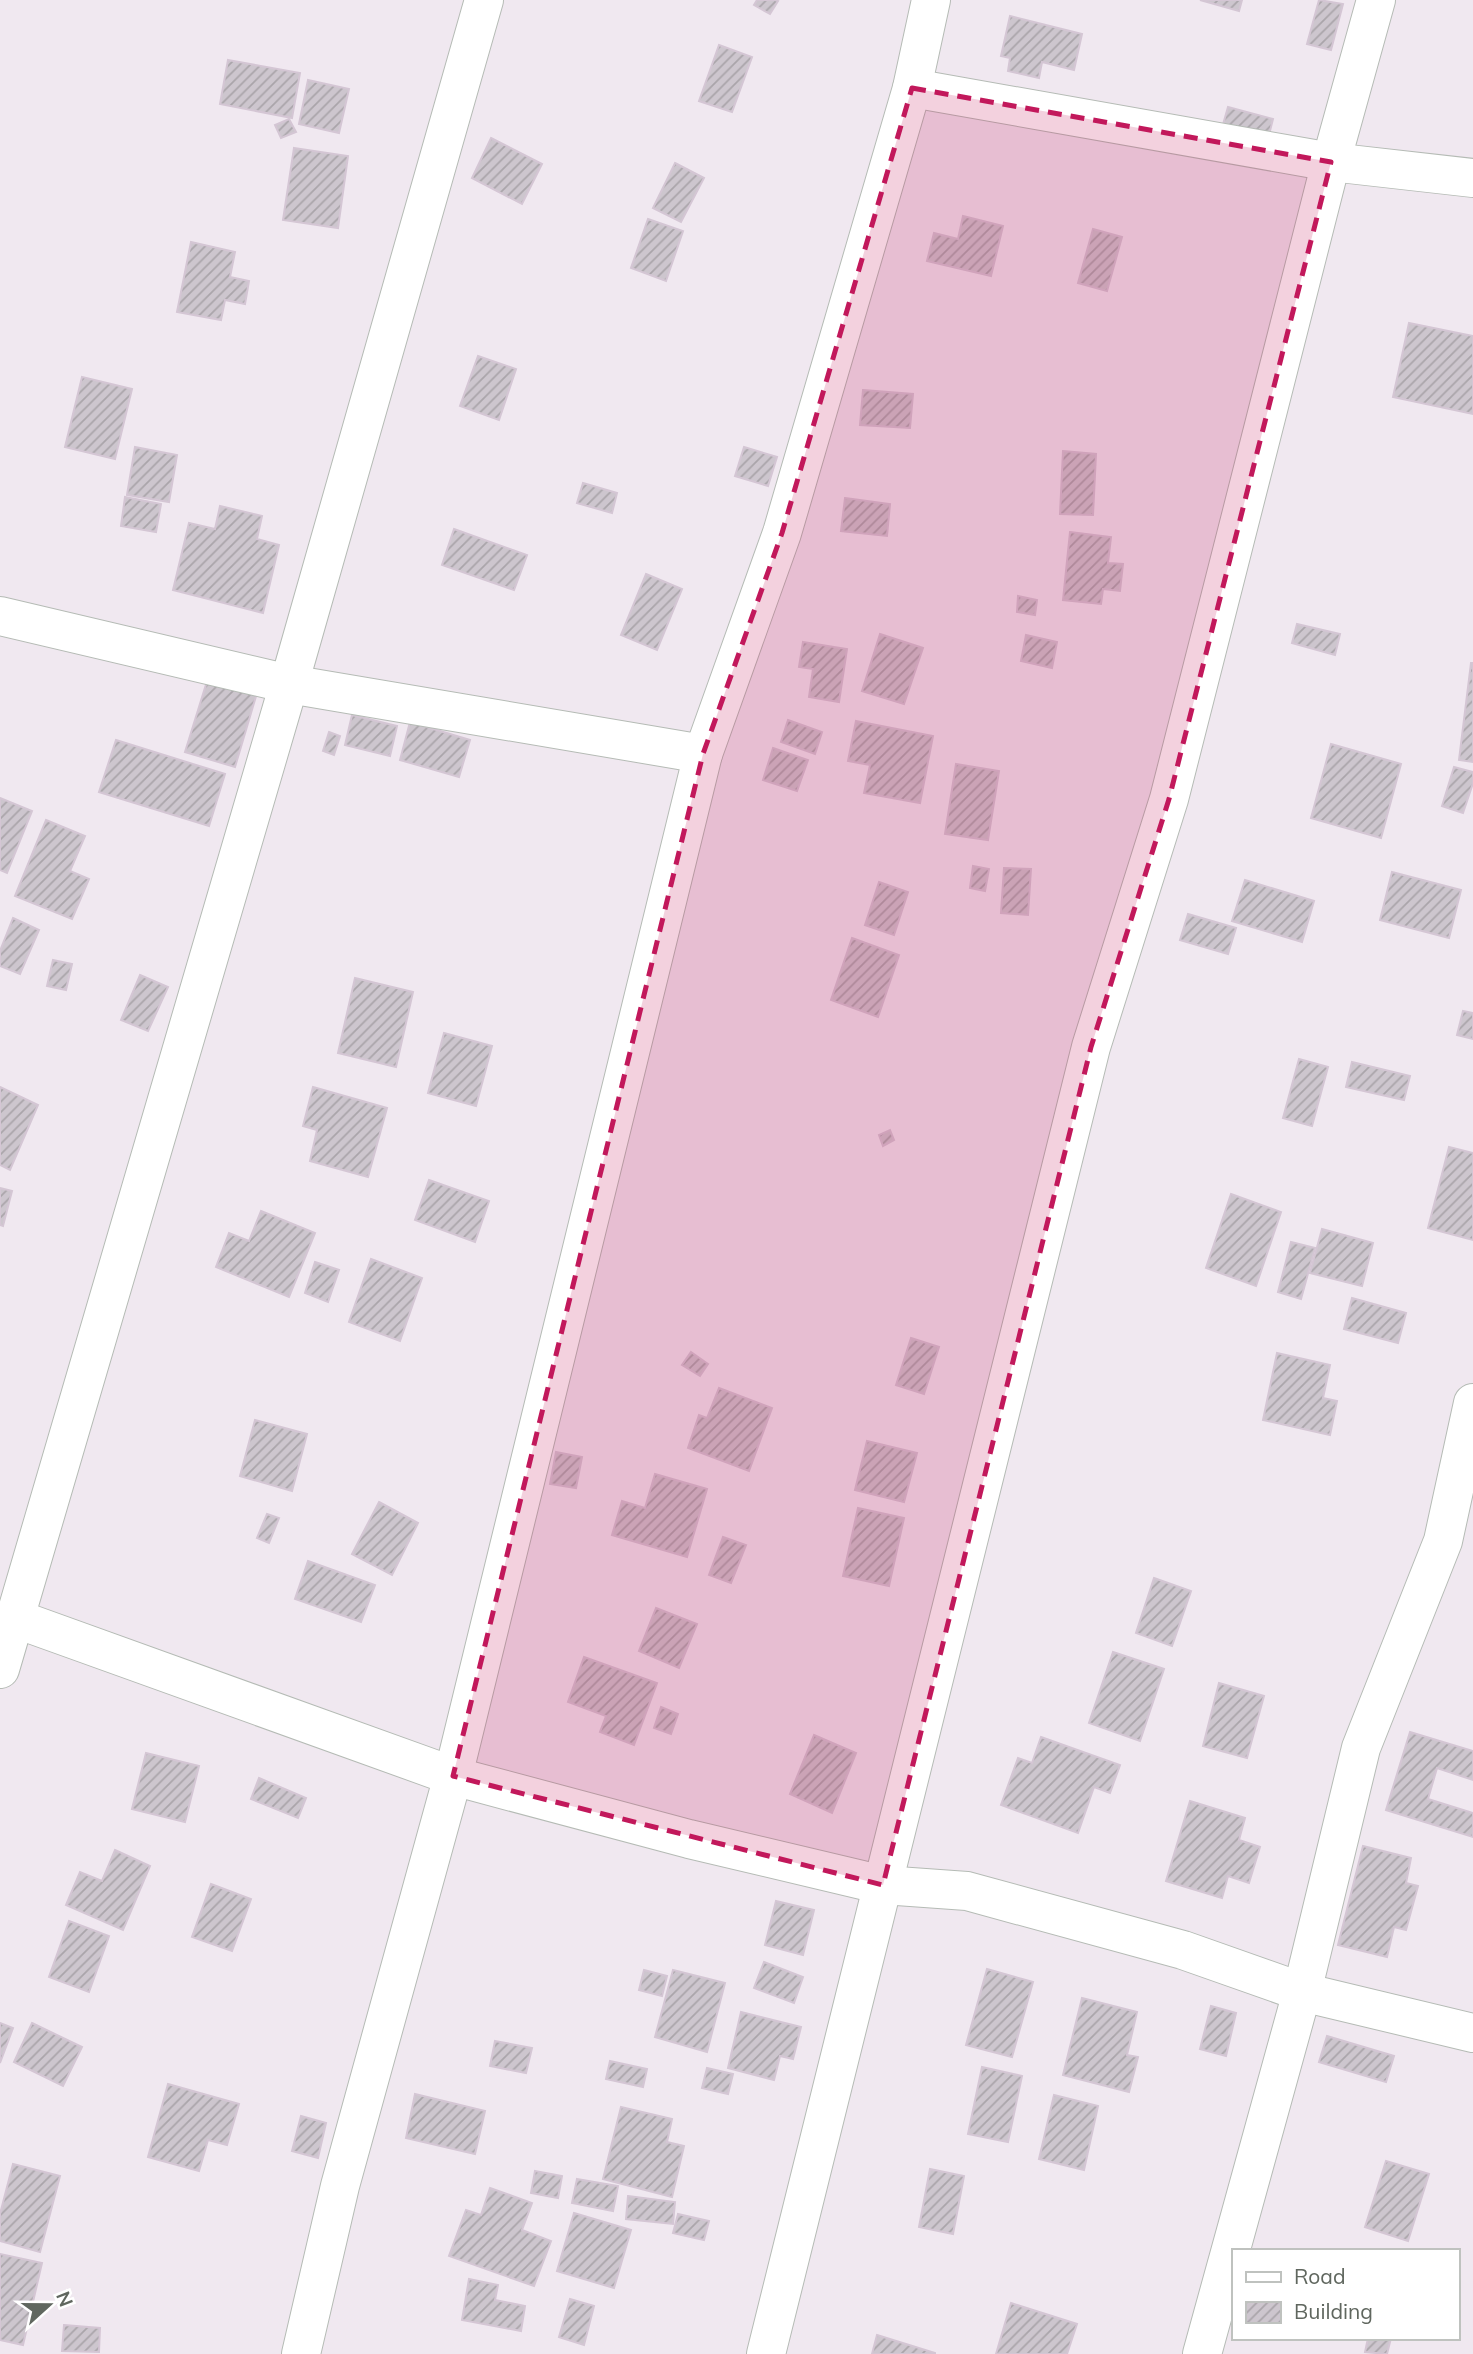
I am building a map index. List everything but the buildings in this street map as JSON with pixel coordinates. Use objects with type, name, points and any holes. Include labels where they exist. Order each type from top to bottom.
[{"type":"street","points":[[0,1670],[289,684],[484,0]]},
{"type":"street","points":[[301,2354],[340,2186],[453,1776],[704,754],[782,533],[912,88],[931,0]]},
{"type":"street","points":[[766,2354],[1091,1047],[1169,799],[1331,162],[1376,0]]},
{"type":"street","points":[[912,88],[1331,162],[1473,178]]},
{"type":"street","points":[[0,616],[289,684],[704,754]]},
{"type":"street","points":[[1202,2354],[1303,1992],[1361,1748],[1443,1541],[1473,1403]]},
{"type":"street","points":[[14,1618],[453,1776],[689,1839],[883,1885],[967,1891],[1183,1950],[1303,1992],[1473,2033]]},
{"type":"highlighted area","points":[[912,88],[1331,162],[1169,799],[1091,1047],[883,1885],[453,1776],[703,754],[782,533]]}]
